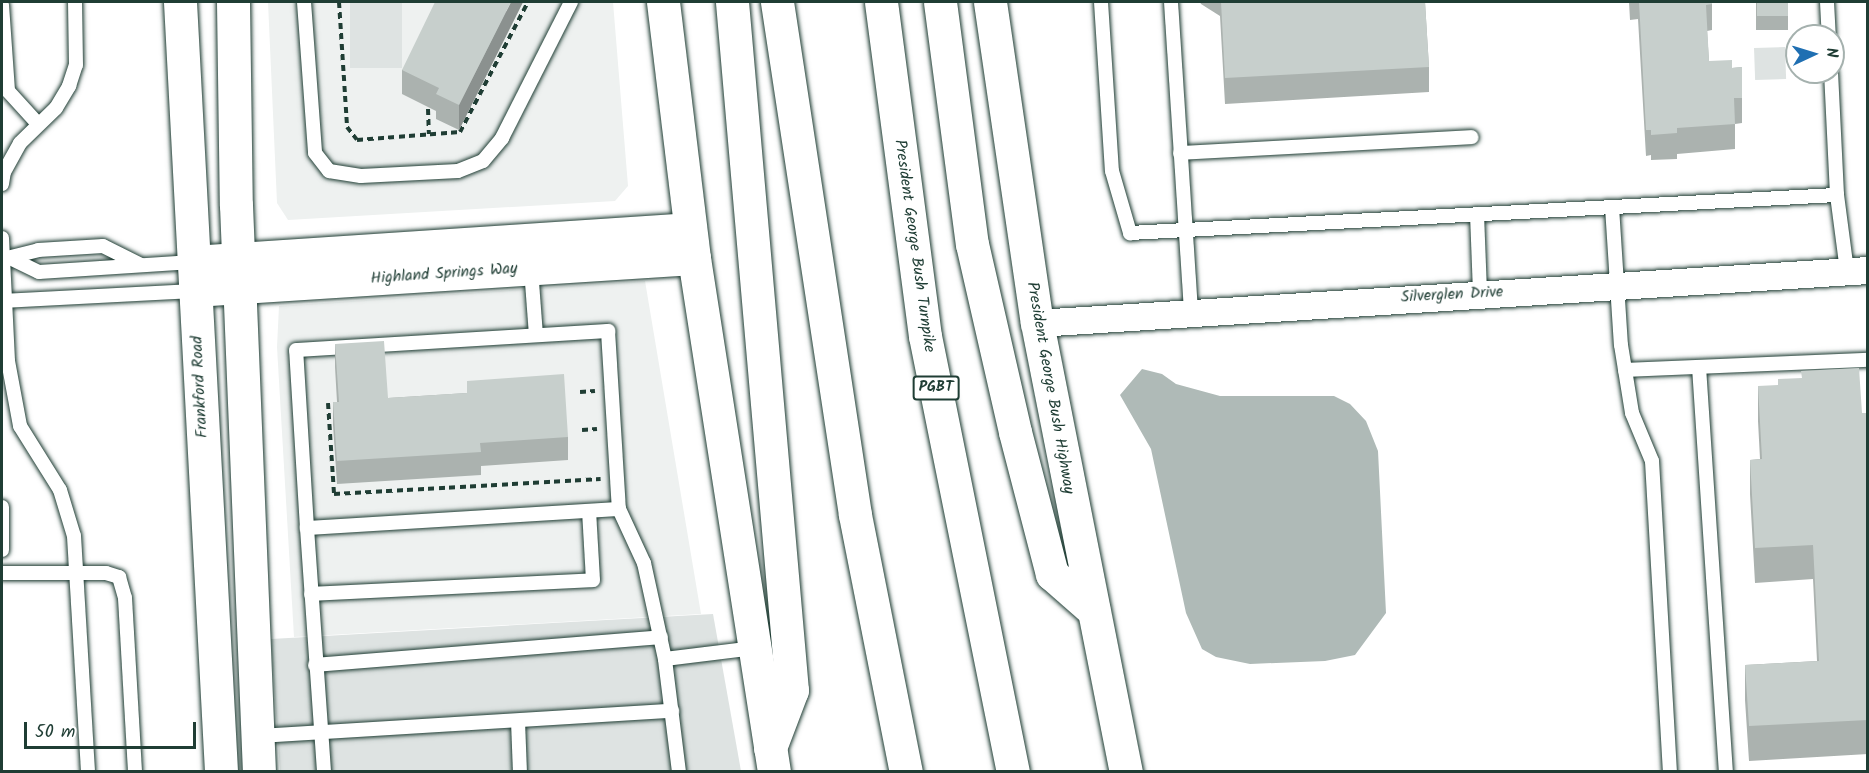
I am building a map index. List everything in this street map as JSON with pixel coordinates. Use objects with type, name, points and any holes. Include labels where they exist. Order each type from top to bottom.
[{"type":"main road","name":"Frankford Road","points":[[180,2],[221,771]]},
{"type":"main road","points":[[233,2],[238,273],[251,511],[259,771]]},
{"type":"main road","points":[[663,2],[692,243],[772,760]]},
{"type":"main road","points":[[732,2],[792,690],[772,760]]},
{"type":"main road","points":[[777,2],[851,491],[906,771]]},
{"type":"main road","name":"President George Bush Turnpike","points":[[882,2],[925,336],[1013,771]]},
{"type":"main road","points":[[940,2],[972,243],[1015,432],[1052,574],[1093,610]]},
{"type":"main road","name":"President George Bush Highway","points":[[990,2],[1037,323],[1126,771]]},
{"type":"main road","name":"Highland Springs Way","points":[[194,276],[692,243]]},
{"type":"street","name":"Silverglen Drive","points":[[1037,323],[1191,310],[1857,270]]},
{"type":"lane","points":[[2,184],[20,143],[56,108],[76,65],[75,2]]},
{"type":"lane","points":[[304,2],[315,153],[329,171],[360,176],[458,171],[483,161],[502,138],[571,2]]},
{"type":"lane","points":[[1101,2],[1112,171],[1130,233],[1837,195]]},
{"type":"lane","points":[[1171,2],[1191,310]]},
{"type":"lane","points":[[1827,2],[1828,24]]},
{"type":"lane","points":[[2,5],[8,91],[38,124]]},
{"type":"lane","points":[[1831,84],[1837,195],[1857,270]]},
{"type":"lane","points":[[1180,153],[1472,137]]},
{"type":"lane","points":[[1612,207],[1625,370],[1632,413],[1652,461],[1670,771]]},
{"type":"lane","points":[[1477,214],[1480,293]]},
{"type":"lane","points":[[2,238],[5,258],[4,301],[9,361],[20,426],[60,490],[74,536],[88,771]]},
{"type":"lane","points":[[5,258],[38,250],[103,246],[142,266]]},
{"type":"lane","points":[[530,254],[536,335]]},
{"type":"lane","points":[[5,258],[39,272],[142,266],[194,276]]},
{"type":"lane","points":[[4,301],[194,276]]},
{"type":"lane","points":[[324,771],[315,665],[296,350],[608,331],[619,509],[644,563],[665,658],[680,771]]},
{"type":"lane","points":[[1625,370],[1868,360]]},
{"type":"lane","points":[[1699,367],[1726,771]]},
{"type":"lane","points":[[2,507],[2,550]]},
{"type":"lane","points":[[307,528],[619,509]]},
{"type":"lane","points":[[311,594],[593,580],[589,511]]},
{"type":"lane","points":[[2,573],[106,573],[119,578],[125,598],[135,771]]},
{"type":"lane","points":[[315,665],[661,637]]},
{"type":"lane","points":[[665,658],[754,648]]},
{"type":"lane","points":[[257,736],[672,711]]},
{"type":"lane","points":[[518,721],[520,771]]},
{"type":"path","points":[[339,2],[347,127],[357,140],[460,132],[528,2]]},
{"type":"path","points":[[428,109],[429,134]]},
{"type":"path","points":[[580,392],[598,390],[599,400]]},
{"type":"path","points":[[328,403],[334,494],[604,479],[603,469]]},
{"type":"path","points":[[600,419],[601,438]]},
{"type":"path","points":[[322,423],[329,423]]},
{"type":"path","points":[[582,430],[600,428]]},
{"type":"shaded area","points":[[268,2],[613,2],[628,186],[615,201],[288,220],[277,203]]},
{"type":"shaded area","points":[[350,2],[402,2],[402,68],[350,68]]},
{"type":"shaded area","points":[[1785,47],[1785,79],[1755,80],[1754,48]]},
{"type":"shaded area","points":[[645,281],[701,614],[294,637],[277,347],[279,306]]},
{"type":"shaded area","points":[[1142,369],[1162,374],[1176,384],[1220,396],[1334,396],[1350,404],[1366,421],[1378,451],[1386,613],[1355,655],[1325,661],[1250,664],[1216,657],[1202,649],[1186,613],[1151,449],[1120,395]]},
{"type":"shaded area","points":[[713,614],[741,771],[280,771],[271,639]]},
{"type":"building","points":[[435,2],[511,2],[459,105],[436,94],[439,88],[402,70]]},
{"type":"building","points":[[1221,2],[1425,2],[1429,67],[1225,78]]},
{"type":"building","points":[[1639,2],[1712,2],[1706,5],[1709,61],[1732,60],[1732,68],[1742,67],[1742,98],[1734,98],[1735,124],[1677,128],[1677,133],[1651,135],[1651,130],[1646,130]]},
{"type":"building","points":[[1757,2],[1788,2],[1788,16],[1757,16]]},
{"type":"building","points":[[384,341],[388,398],[467,393],[467,381],[564,374],[568,437],[480,443],[481,452],[337,461],[333,402],[339,402],[335,344]]},
{"type":"building","points":[[1859,368],[1862,413],[1868,413],[1868,720],[1749,726],[1745,665],[1819,661],[1813,545],[1755,548],[1750,460],[1762,459],[1758,386],[1778,385],[1778,379],[1802,378],[1801,371]]}]
